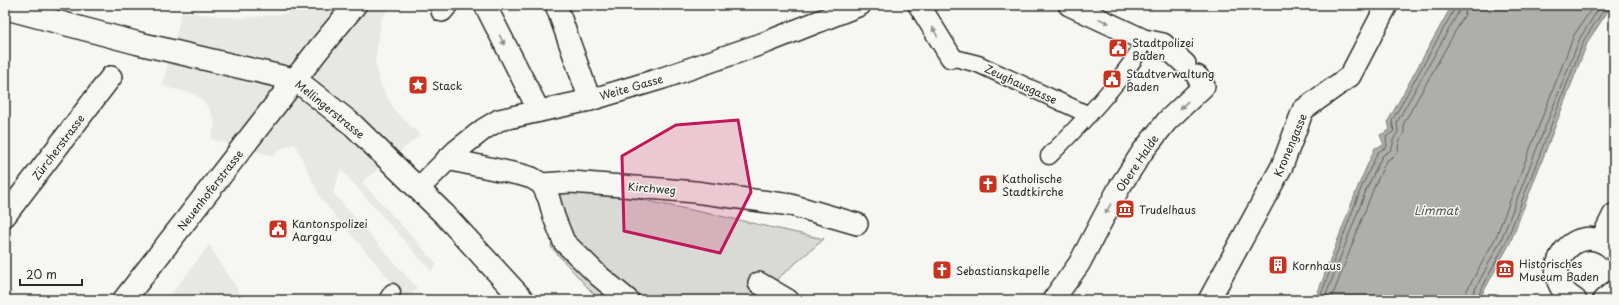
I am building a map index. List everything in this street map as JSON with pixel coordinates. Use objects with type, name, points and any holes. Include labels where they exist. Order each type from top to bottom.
[{"type":"main road","name":"Neuenhoferstrasse","points":[[124,300],[318,50],[355,5]]},
{"type":"main road","name":"Mellingerstrasse","points":[[5,8],[31,10],[137,43],[296,80],[353,126],[444,214],[523,300]]},
{"type":"main road","points":[[1575,300],[1555,291],[1558,264],[1561,255],[1566,248],[1574,242],[1583,239],[1592,239],[1608,246],[1614,215]]},
{"type":"street","points":[[485,5],[539,111]]},
{"type":"street","points":[[556,5],[590,100]]},
{"type":"street","name":"Weite Gasse","points":[[418,189],[447,159],[499,120],[590,100],[707,64],[860,5]]},
{"type":"street","points":[[919,5],[951,58]]},
{"type":"street","name":"Obere Halde","points":[[1053,300],[1079,264],[1119,188],[1143,152],[1167,121],[1204,86],[1191,70],[1163,44],[1144,40],[1069,5]]},
{"type":"street","name":"Kronengasse","points":[[1209,300],[1282,166],[1303,110],[1350,76],[1387,5]]},
{"type":"street","points":[[1049,156],[1089,115],[1139,54],[1144,40]]},
{"type":"street","name":"Zeughausgasse","points":[[951,58],[978,64],[1089,115]]},
{"type":"street","name":"Zürcherstrasse","points":[[5,216],[111,77]]},
{"type":"street","name":"Kirchweg","points":[[447,159],[522,175],[532,178],[542,184],[571,182],[695,192],[791,205],[857,224]]},
{"type":"street","points":[[542,184],[564,242],[628,300]]},
{"type":"street","points":[[759,283],[788,300]]},
{"type":"highlighted area","points":[[738,120],[751,192],[720,253],[624,231],[622,156],[676,125]]},
{"type":"shaded area","points":[[297,5],[392,5],[381,19],[375,61],[379,81],[394,110],[420,135],[362,182],[437,264],[431,271],[341,169],[333,193],[417,288],[407,300],[321,199],[295,144],[280,149],[274,156],[211,139],[215,123],[210,110],[204,102],[194,94],[162,86],[182,12],[241,18],[287,14]]},
{"type":"shaded area","points":[[559,189],[619,195],[824,239],[777,279],[765,300],[599,300],[551,247]]},
{"type":"shaded area","points":[[209,245],[244,300],[167,300]]},
{"type":"water","name":"Limmat","points":[[1452,5],[1612,5],[1588,41],[1510,243],[1479,300],[1315,300],[1359,184],[1375,148],[1384,145],[1380,135],[1390,130],[1388,121]]},
{"type":"place","name":"Stadtpolizei Baden","points":[[1118,48]]},
{"type":"place","name":"Stadtverwaltung Baden","points":[[1112,79]]},
{"type":"place","name":"Stack","points":[[418,85]]},
{"type":"place","name":"Katholische Stadtkirche","points":[[988,184]]},
{"type":"place","name":"Trudelhaus","points":[[1125,209]]},
{"type":"place","name":"Kantonspolizei Aargau","points":[[278,229]]},
{"type":"place","name":"Kornhaus","points":[[1278,265]]},
{"type":"place","name":"Historisches Museum Baden","points":[[1505,269]]},
{"type":"place","name":"Sebastianskapelle","points":[[942,270]]}]
